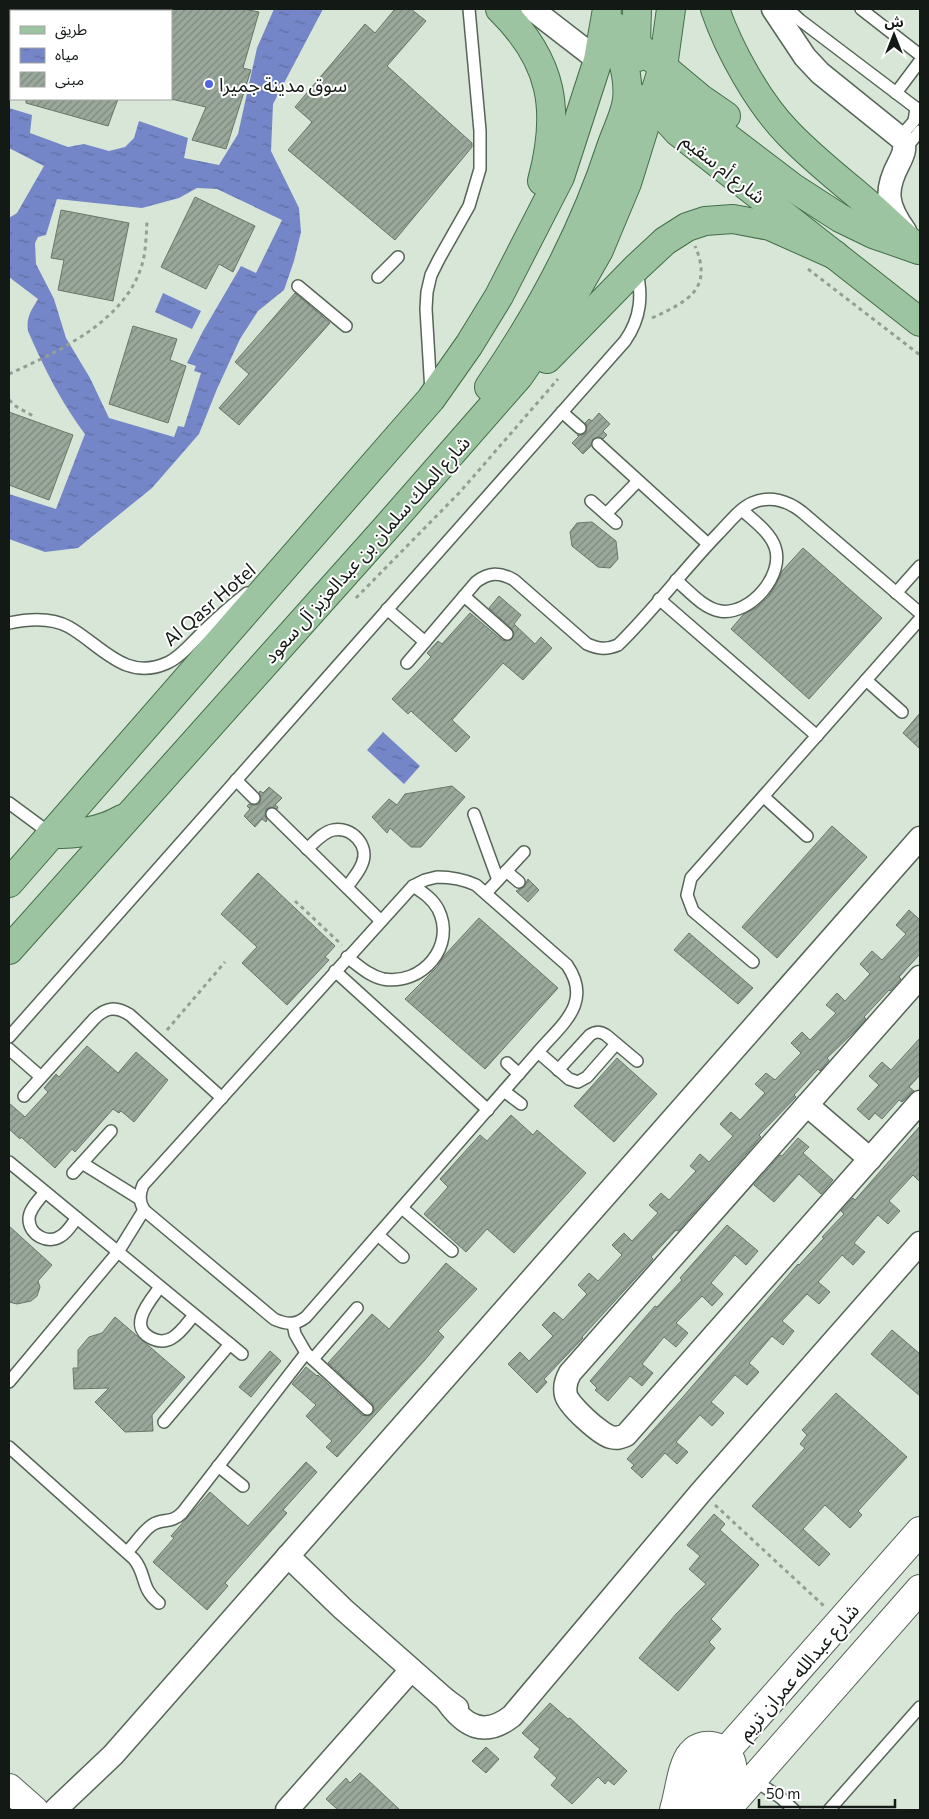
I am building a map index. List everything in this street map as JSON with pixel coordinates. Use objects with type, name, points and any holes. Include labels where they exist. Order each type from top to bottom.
[{"type":"main road","points":[[500,9],[517,26],[536,55],[546,79],[552,106],[551,145],[526,244]]},
{"type":"main road","points":[[416,494],[500,371],[547,295],[574,239],[600,180],[642,72],[636,44],[636,9]]},
{"type":"main road","points":[[9,883],[291,557],[432,399],[499,296],[560,176],[586,136],[605,112],[635,94],[663,67],[671,9]]},
{"type":"main road","points":[[715,9],[742,67],[770,112],[786,132],[804,150],[862,198],[920,251]]},
{"type":"main road","points":[[560,176],[578,126],[598,60],[602,12]]},
{"type":"main road","points":[[602,12],[663,67],[724,115],[872,220],[920,251]]},
{"type":"main road","points":[[602,12],[617,42],[635,94]]},
{"type":"main road","name":"شارع أم سقيم","points":[[598,60],[678,132],[920,322]]},
{"type":"main road","points":[[635,94],[691,113],[708,123],[792,187],[840,218],[879,236],[920,251]]},
{"type":"main road","points":[[416,494],[636,268],[679,231],[705,221],[733,219],[770,226],[835,255]]},
{"type":"main road","name":"شارع الملك سلمان بن عبدالعزيز آل سعود","points":[[9,950],[416,494]]},
{"type":"main road","points":[[51,834],[85,833],[119,821],[134,811]]},
{"type":"street","name":"شارع أم سقيم","points":[[532,9],[598,60]]},
{"type":"street","points":[[773,9],[805,57],[820,73],[908,139],[893,174],[889,197],[892,212],[896,219],[920,251]]},
{"type":"street","points":[[55,1810],[114,1755],[920,838]]},
{"type":"street","points":[[920,977],[570,1373],[566,1380],[565,1388],[569,1404],[610,1437],[618,1438],[626,1435],[920,1102]]},
{"type":"street","points":[[807,1105],[870,1159]]},
{"type":"street","points":[[283,1562],[314,1593],[342,1609],[446,1700],[464,1722],[476,1727],[490,1728],[502,1724],[512,1716],[701,1492],[920,1243]]},
{"type":"street","name":"شارع عبدالله عمران تريم","points":[[674,1810],[920,1532]]},
{"type":"street","name":"شارع عبدالله عمران تريم","points":[[726,1810],[920,1589]]},
{"type":"street","points":[[287,1810],[411,1670]]},
{"type":"street","points":[[704,1810],[726,1785],[732,1775],[732,1763],[726,1752]]},
{"type":"street","points":[[73,1810],[103,1773],[114,1755]]},
{"type":"street","points":[[9,1788],[34,1810]]},
{"type":"lane","points":[[432,399],[426,309],[427,292],[435,267],[469,206],[480,169],[480,130],[468,9]]},
{"type":"lane","points":[[788,9],[918,110],[908,139]]},
{"type":"lane","points":[[861,9],[920,55]]},
{"type":"lane","points":[[896,93],[920,60]]},
{"type":"lane","points":[[378,277],[398,257]]},
{"type":"lane","points":[[9,1036],[625,341],[634,326],[639,312],[641,298],[636,268]]},
{"type":"lane","points":[[298,286],[346,326]]},
{"type":"lane","points":[[562,412],[580,428]]},
{"type":"lane","points":[[598,444],[708,544]]},
{"type":"lane","points":[[606,514],[638,481]]},
{"type":"lane","points":[[407,663],[476,582],[484,575],[494,573],[505,575],[514,580],[587,644],[597,648],[608,649],[626,637],[708,544],[742,510],[753,503],[766,499],[779,500],[791,504],[920,613]]},
{"type":"lane","points":[[591,501],[616,523]]},
{"type":"lane","points":[[676,580],[704,603],[721,611],[740,609],[756,598],[774,574],[777,555],[771,538],[742,510]]},
{"type":"lane","name":"Al Qasr Hotel","points":[[9,623],[25,620],[47,620],[68,626],[118,662],[134,668],[152,668],[168,663],[253,587],[291,557]]},
{"type":"lane","points":[[896,593],[920,566]]},
{"type":"lane","points":[[464,596],[507,634]]},
{"type":"lane","points":[[659,599],[817,736]]},
{"type":"lane","points":[[387,609],[425,642]]},
{"type":"lane","points":[[753,962],[693,912],[687,895],[691,878],[920,619]]},
{"type":"lane","points":[[866,680],[902,712]]},
{"type":"lane","points":[[236,780],[254,798]]},
{"type":"lane","points":[[764,797],[807,836]]},
{"type":"lane","points":[[9,803],[51,834]]},
{"type":"lane","points":[[272,814],[381,920]]},
{"type":"lane","points":[[474,814],[498,880]]},
{"type":"lane","points":[[308,849],[325,833],[333,830],[341,829],[356,836],[361,842],[364,858],[362,866],[347,887]]},
{"type":"lane","points":[[486,894],[524,852]]},
{"type":"lane","points":[[506,871],[519,882]]},
{"type":"lane","points":[[9,1382],[118,1252],[142,1205],[140,1192],[143,1185],[413,886],[425,880],[438,877],[451,877],[476,885],[567,965],[575,976],[578,990],[576,1004],[569,1016],[306,1317],[293,1324],[283,1324],[274,1319],[142,1205],[82,1163]]},
{"type":"lane","points":[[349,955],[370,974],[394,980],[418,974],[428,966],[436,957],[441,946],[444,933],[442,920],[431,898],[413,886]]},
{"type":"lane","points":[[335,971],[488,1110]]},
{"type":"lane","points":[[24,1096],[94,1018],[101,1012],[111,1008],[121,1010],[130,1015],[222,1098]]},
{"type":"lane","points":[[558,1070],[595,1032],[601,1032],[637,1062]]},
{"type":"lane","points":[[538,1052],[573,1081],[583,1080],[616,1044]]},
{"type":"lane","points":[[9,1049],[41,1077]]},
{"type":"lane","points":[[507,1063],[519,1074]]},
{"type":"lane","points":[[504,1091],[521,1104]]},
{"type":"lane","points":[[73,1173],[111,1131]]},
{"type":"lane","points":[[9,1162],[242,1354]]},
{"type":"lane","points":[[44,1192],[31,1209],[29,1218],[30,1227],[36,1235],[44,1239],[54,1240],[62,1236],[77,1218]]},
{"type":"lane","points":[[402,1208],[452,1252]]},
{"type":"lane","points":[[378,1235],[403,1258]]},
{"type":"lane","points":[[160,1287],[143,1311],[140,1320],[142,1329],[148,1336],[156,1341],[166,1341],[174,1337],[194,1315]]},
{"type":"lane","points":[[127,1552],[154,1524],[178,1518],[218,1466],[310,1356],[357,1308]]},
{"type":"lane","points":[[293,1324],[296,1334],[310,1356],[367,1409]]},
{"type":"lane","points":[[164,1422],[230,1344]]},
{"type":"lane","points":[[9,1447],[127,1552],[139,1565],[146,1588],[159,1603]]},
{"type":"lane","points":[[218,1466],[243,1486]]},
{"type":"lane","points":[[828,1810],[920,1707]]},
{"type":"lane","points":[[754,1780],[781,1798],[794,1810]]},
{"type":"path","points":[[9,374],[99,325],[117,309],[131,289],[141,267],[146,243],[147,222]]},
{"type":"path","points":[[634,326],[686,301],[701,281],[701,259],[693,241]]},
{"type":"path","points":[[803,266],[920,355]]},
{"type":"path","points":[[9,400],[33,416]]},
{"type":"path","points":[[295,901],[349,955]]},
{"type":"path","points":[[158,1040],[225,962]]},
{"type":"path","points":[[701,1492],[841,1622]]},
{"type":"water","points":[[274,9],[323,9],[273,104],[271,151],[299,208],[301,232],[284,290],[258,311],[240,339],[199,434],[152,488],[78,548],[45,552],[9,539],[9,494],[56,509],[85,434],[54,384],[28,331],[28,318],[38,299],[9,277],[9,218],[17,213],[44,166],[9,148],[9,108],[32,115],[30,133],[68,147],[84,144],[109,151],[125,147],[134,138],[139,121],[188,138],[184,158],[219,165],[238,134],[257,48]],"holes":[[[197,188],[217,189],[282,220],[256,273],[241,266],[203,331],[187,363],[196,366],[194,371],[201,373],[184,427],[178,426],[174,437],[109,418],[90,378],[66,338],[54,299],[36,264],[35,243],[38,237],[46,235],[57,199],[142,208],[179,198]]]},
{"type":"water","points":[[163,293],[201,311],[192,329],[155,312]]},
{"type":"water","points":[[383,732],[420,766],[404,784],[367,750]]},
{"type":"building","name":"سوق مدينة جميرا","points":[[244,9],[259,12],[243,68],[251,70],[226,149],[192,140],[206,107],[172,99],[171,10]]},
{"type":"building","points":[[395,9],[411,9],[426,21],[387,66],[472,143],[472,147],[395,240],[288,150],[312,122],[295,107],[365,24],[375,33]]},
{"type":"building","points":[[26,100],[118,100],[108,126],[26,103]]},
{"type":"building","points":[[195,197],[255,226],[233,272],[219,264],[206,289],[161,267]]},
{"type":"building","points":[[61,210],[129,223],[113,301],[58,290],[64,260],[51,258]]},
{"type":"building","points":[[295,293],[330,323],[239,425],[219,408],[249,374],[235,362]]},
{"type":"building","points":[[133,326],[177,339],[170,360],[186,366],[168,423],[109,404]]},
{"type":"building","points":[[9,412],[73,435],[49,500],[9,485]]},
{"type":"building","points":[[599,413],[610,424],[603,431],[607,435],[603,439],[599,437],[593,439],[591,446],[583,454],[572,443],[579,436],[577,435],[586,433],[587,426],[585,423],[589,419],[592,421]]},
{"type":"building","points":[[592,522],[616,541],[618,559],[610,568],[598,567],[572,546],[570,532],[577,523]]},
{"type":"building","points":[[803,548],[882,618],[809,699],[731,629],[743,615],[757,607],[768,597],[782,571]]},
{"type":"building","points":[[499,596],[521,615],[514,624],[535,644],[541,637],[552,648],[523,680],[503,663],[452,720],[470,737],[456,752],[411,711],[408,714],[392,699],[431,657],[427,653],[438,641],[442,644],[470,613],[502,640],[512,639],[514,635],[512,629],[489,608]]},
{"type":"building","points":[[920,713],[920,749],[903,733]]},
{"type":"building","points":[[452,786],[465,797],[421,847],[411,847],[390,828],[387,833],[372,817],[389,799],[397,805],[405,794]]},
{"type":"building","points":[[269,787],[282,798],[275,805],[278,807],[277,809],[270,807],[266,809],[266,822],[262,819],[255,827],[244,816],[250,809],[247,806],[249,804],[259,804],[261,799],[259,792],[263,793]]},
{"type":"building","points":[[832,826],[867,857],[777,958],[742,927]]},
{"type":"building","points":[[258,873],[335,946],[325,957],[329,960],[287,1005],[242,963],[257,947],[221,914]]},
{"type":"building","points":[[528,879],[539,890],[528,902],[516,891],[524,887]]},
{"type":"building","points":[[909,910],[919,919],[920,917],[920,954],[899,977],[901,979],[864,1017],[866,1019],[855,1031],[827,1058],[829,1060],[820,1071],[818,1069],[794,1095],[796,1097],[759,1135],[761,1137],[678,1231],[676,1230],[651,1257],[653,1259],[544,1379],[547,1382],[537,1393],[508,1364],[520,1352],[529,1361],[553,1336],[542,1325],[554,1312],[563,1320],[587,1294],[578,1285],[589,1273],[598,1281],[622,1255],[612,1245],[624,1233],[632,1241],[658,1213],[649,1205],[661,1193],[669,1200],[696,1171],[690,1166],[700,1154],[709,1162],[733,1136],[720,1124],[731,1112],[740,1120],[765,1093],[755,1084],[766,1073],[775,1080],[801,1053],[791,1043],[802,1032],[810,1040],[836,1013],[826,1005],[837,993],[845,1001],[870,974],[860,964],[872,951],[882,960],[906,934],[896,925]]},
{"type":"building","points":[[479,918],[558,988],[485,1069],[405,999],[438,966],[443,957]]},
{"type":"building","points":[[689,933],[753,988],[738,1004],[674,950]]},
{"type":"building","points":[[920,1038],[920,1075],[909,1087],[914,1091],[902,1102],[899,1100],[882,1119],[875,1113],[869,1120],[857,1109],[879,1085],[869,1076],[882,1062],[891,1070]]},
{"type":"building","points":[[87,1046],[118,1073],[136,1052],[168,1080],[134,1122],[121,1111],[119,1113],[113,1109],[75,1152],[72,1149],[55,1168],[21,1137],[20,1139],[9,1129],[9,1103],[25,1117],[48,1092],[44,1088],[56,1074],[59,1077]]},
{"type":"building","points":[[617,1058],[657,1094],[614,1142],[574,1106]]},
{"type":"building","points":[[511,1115],[533,1135],[537,1130],[586,1173],[514,1253],[487,1229],[466,1252],[424,1214],[448,1187],[440,1179],[480,1135],[487,1141]]},
{"type":"building","points":[[920,1126],[920,1182],[913,1175],[889,1201],[900,1211],[888,1224],[878,1215],[854,1243],[865,1252],[853,1265],[842,1255],[818,1282],[830,1292],[819,1304],[807,1294],[782,1321],[794,1331],[783,1345],[772,1336],[749,1363],[759,1372],[747,1385],[735,1375],[711,1402],[724,1413],[712,1426],[700,1415],[676,1442],[688,1452],[677,1464],[665,1453],[642,1478],[631,1468],[634,1465],[627,1459],[798,1264],[824,1238],[822,1237],[844,1214],[841,1211],[853,1198],[855,1200]]},
{"type":"building","points":[[798,1138],[809,1147],[803,1153],[833,1180],[821,1194],[799,1174],[774,1202],[754,1185],[780,1155],[782,1156]]},
{"type":"building","points":[[727,1225],[758,1251],[746,1265],[735,1255],[711,1283],[723,1294],[712,1306],[702,1296],[676,1323],[688,1333],[676,1347],[664,1337],[642,1364],[653,1373],[642,1386],[630,1376],[608,1401],[595,1390],[597,1388],[590,1381],[655,1306],[657,1307],[682,1280],[680,1278]]},
{"type":"building","points":[[9,1226],[52,1265],[38,1281],[40,1287],[37,1296],[31,1301],[17,1304],[9,1302]]},
{"type":"building","points":[[446,1263],[477,1289],[438,1331],[444,1337],[424,1361],[337,1457],[326,1447],[332,1441],[306,1416],[316,1405],[292,1384],[306,1367],[318,1375],[362,1415],[372,1414],[374,1410],[372,1403],[328,1363],[372,1314],[389,1329]]},
{"type":"building","points":[[115,1317],[185,1377],[152,1415],[153,1431],[125,1432],[95,1402],[109,1388],[74,1389],[73,1368],[78,1368],[78,1350],[89,1337],[102,1333]]},
{"type":"building","points":[[892,1330],[920,1354],[920,1396],[871,1354]]},
{"type":"building","points":[[270,1351],[281,1361],[251,1397],[239,1387]]},
{"type":"building","points":[[836,1393],[907,1457],[858,1511],[862,1515],[850,1528],[825,1505],[803,1529],[830,1554],[819,1566],[752,1506],[805,1448],[800,1444],[807,1435],[802,1430]]},
{"type":"building","points":[[306,1462],[317,1472],[283,1510],[287,1513],[225,1583],[228,1586],[207,1610],[153,1562],[174,1538],[171,1536],[210,1492],[248,1526]]},
{"type":"building","points":[[714,1514],[725,1524],[720,1530],[759,1565],[711,1619],[721,1629],[709,1642],[715,1648],[678,1691],[639,1658],[676,1614],[706,1584],[689,1569],[700,1556],[687,1545]]},
{"type":"building","points":[[550,1703],[568,1719],[570,1718],[627,1771],[614,1785],[608,1780],[605,1784],[598,1777],[572,1804],[551,1785],[557,1778],[534,1757],[540,1749],[522,1733]]},
{"type":"building","points":[[486,1747],[499,1759],[486,1773],[472,1761]]},
{"type":"building","points":[[360,1773],[400,1810],[338,1810],[326,1799],[346,1778],[350,1783]]},
{"type":"place","name":"سوق مدينة جميرا","points":[[209,84]]}]
